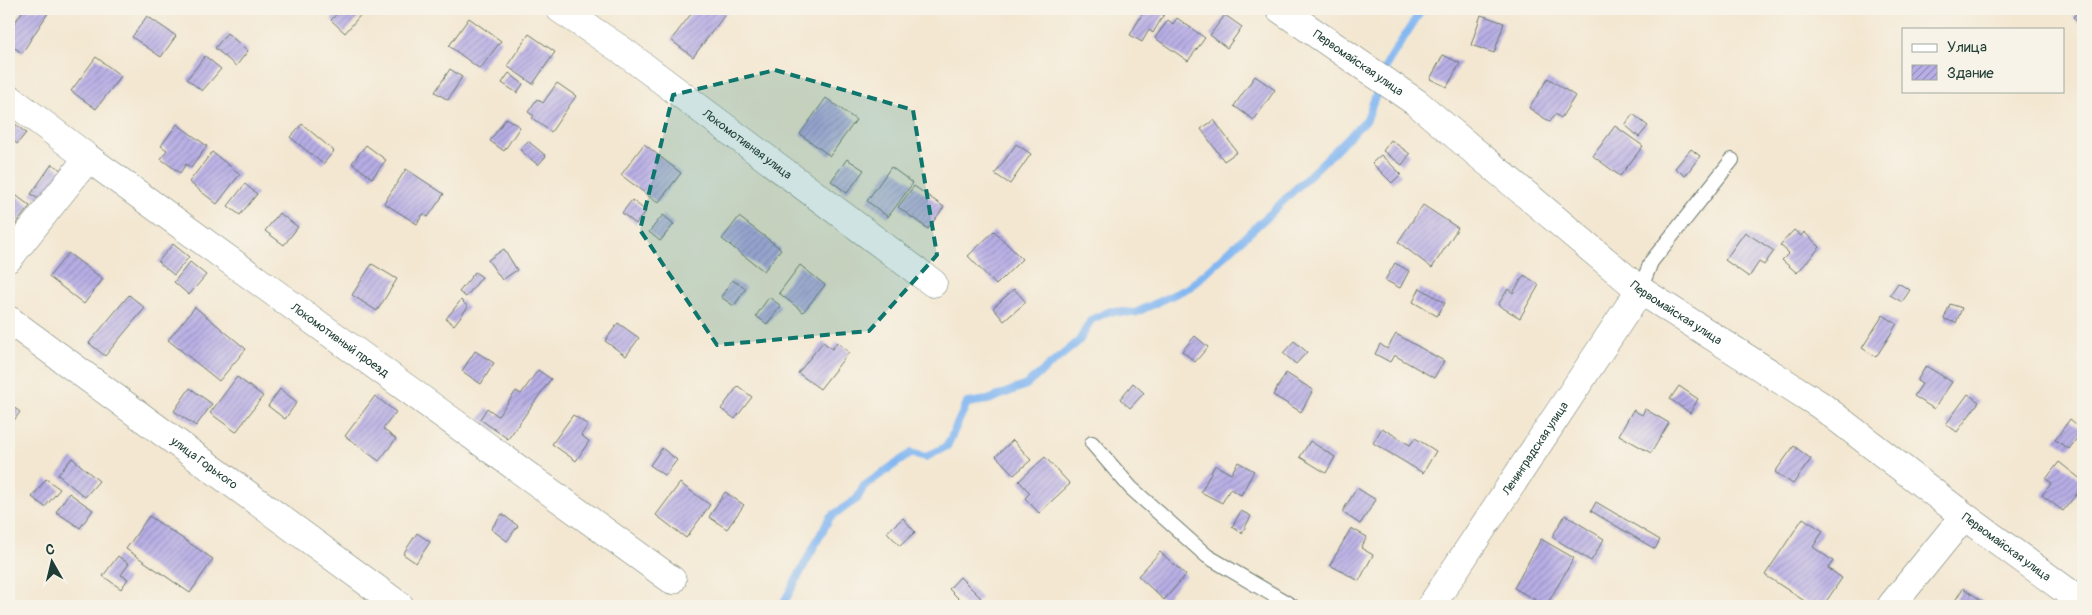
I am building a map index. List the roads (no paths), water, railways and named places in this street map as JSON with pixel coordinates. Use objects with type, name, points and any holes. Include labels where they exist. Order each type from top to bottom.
[{"type":"street","name":"Локомотивная улица","points":[[560,9],[623,51],[933,283]]},
{"type":"street","name":"Первомайская улица","points":[[1280,9],[1417,103],[1640,290],[1820,405],[1964,516],[2083,603]]},
{"type":"street","name":"Локомотивный проезд","points":[[9,98],[88,158],[672,580]]},
{"type":"street","points":[[9,258],[88,158]]},
{"type":"street","name":"Ленинградская улица","points":[[1431,606],[1640,290]]},
{"type":"street","name":"улица Горького","points":[[9,320],[400,606]]},
{"type":"street","points":[[1891,606],[1964,516]]},
{"type":"lane","points":[[1640,290],[1651,262],[1732,160]]},
{"type":"lane","points":[[1092,443],[1132,488],[1207,556],[1292,606]]},
{"type":"waterway","points":[[782,606],[830,517],[857,499],[864,486],[911,453],[926,457],[947,446],[967,403],[988,400],[1026,385],[1079,341],[1091,320],[1110,311],[1135,313],[1190,287],[1270,214],[1367,119],[1388,62],[1422,9]]}]
